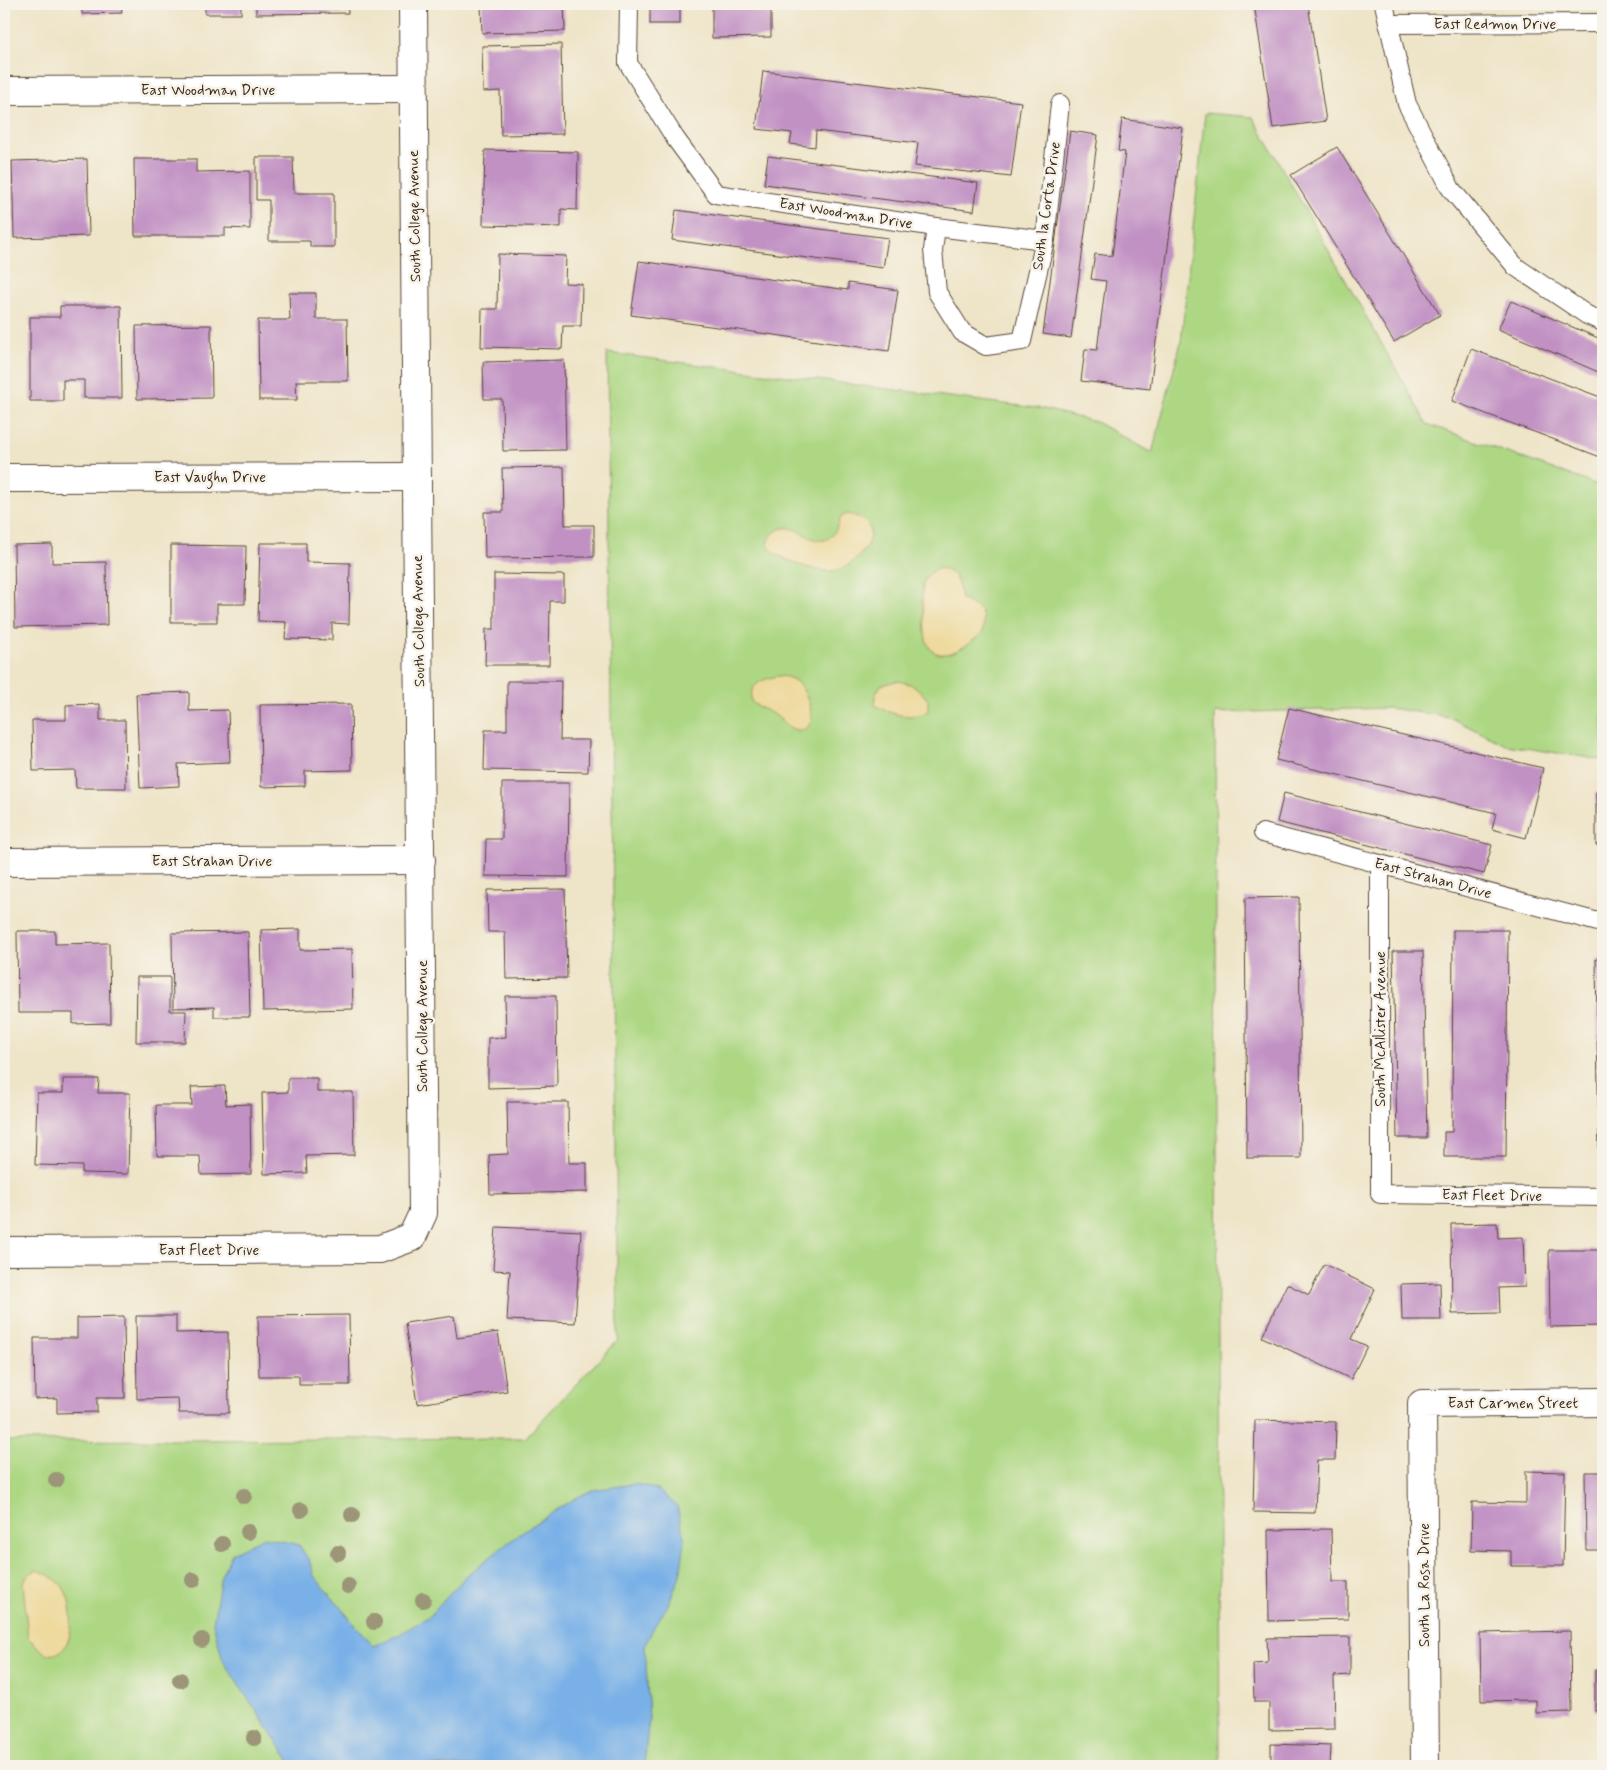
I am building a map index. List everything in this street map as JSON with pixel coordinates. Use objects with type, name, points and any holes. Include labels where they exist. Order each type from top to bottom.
[{"type":"street","name":"South College Avenue","points":[[412,1237],[423,1212],[413,4]]},
{"type":"street","name":"East Woodman Drive","points":[[4,92],[413,89]]},
{"type":"street","name":"East Vaughn Drive","points":[[4,478],[417,477]]},
{"type":"street","name":"East Strahan Drive","points":[[4,862],[421,860]]},
{"type":"street","name":"East Fleet Drive","points":[[4,1251],[380,1249],[412,1237]]},
{"type":"street","name":"East Carmen Street","points":[[1422,1404],[1603,1402]]},
{"type":"street","name":"South La Rosa Drive","points":[[1422,1404],[1425,1766]]},
{"type":"lane","name":"East Woodman Drive","points":[[629,4],[628,63],[675,138],[716,194],[936,227],[1045,240]]},
{"type":"lane","points":[[1384,4],[1407,104],[1451,189],[1516,267],[1587,315],[1603,322]]},
{"type":"lane","name":"East Redmon Drive","points":[[1388,24],[1603,23]]},
{"type":"lane","name":"South la Corta Drive","points":[[936,227],[933,250],[937,292],[962,332],[986,346],[1022,341],[1045,240],[1060,104]]},
{"type":"lane","name":"East Strahan Drive","points":[[1263,833],[1603,922]]},
{"type":"lane","name":"South McAllister Avenue","points":[[1380,864],[1380,1194]]},
{"type":"lane","name":"East Fleet Drive","points":[[1380,1194],[1603,1196]]},
{"type":"green space","points":[[1205,113],[1253,117],[1427,424],[1603,487],[1603,760],[1506,745],[1449,717],[1389,708],[1215,713],[1220,1766],[4,1766],[4,1441],[525,1438],[618,1340],[607,353],[1044,409],[1096,422],[1152,453],[1181,342]]},
{"type":"sand","points":[[847,514],[861,518],[868,525],[870,534],[867,544],[861,553],[853,562],[842,568],[826,571],[799,565],[776,554],[768,546],[767,542],[775,532],[784,528],[801,532],[817,540],[825,540],[835,531],[841,517]]},
{"type":"sand","points":[[940,568],[954,576],[958,583],[961,599],[977,608],[982,614],[983,619],[983,632],[957,650],[942,654],[936,653],[930,648],[927,641],[922,595],[926,577],[932,571]]},
{"type":"sand","points":[[777,676],[792,679],[803,690],[810,708],[811,717],[805,729],[797,730],[791,728],[775,715],[751,701],[751,695],[758,683]]},
{"type":"sand","points":[[896,681],[911,684],[918,689],[928,700],[928,711],[915,716],[908,716],[887,711],[875,705],[875,695],[881,685]]},
{"type":"sand","points":[[36,1570],[51,1576],[63,1587],[71,1612],[71,1631],[64,1648],[57,1653],[47,1655],[28,1638],[23,1583],[28,1575]]},
{"type":"water","points":[[634,1484],[658,1490],[677,1506],[685,1541],[680,1576],[667,1607],[645,1645],[649,1718],[644,1766],[293,1766],[223,1661],[213,1623],[221,1576],[232,1553],[264,1537],[299,1545],[309,1560],[314,1576],[373,1646],[400,1634],[431,1615],[466,1576],[523,1531],[576,1498],[592,1490]]},
{"type":"building","points":[[82,4],[121,4],[122,13],[82,14]]},
{"type":"building","points":[[205,4],[241,4],[241,14],[205,14]]},
{"type":"building","points":[[256,4],[347,4],[348,13],[256,14]]},
{"type":"building","points":[[481,4],[564,4],[565,31],[482,33]]},
{"type":"building","points":[[650,4],[680,4],[680,24],[650,24]]},
{"type":"building","points":[[712,4],[771,4],[771,37],[712,38]]},
{"type":"building","points":[[1254,4],[1308,4],[1326,121],[1273,128]]},
{"type":"building","points":[[561,44],[563,134],[501,135],[500,91],[483,92],[482,46]]},
{"type":"building","points":[[763,71],[1021,102],[1011,177],[915,166],[918,143],[816,131],[815,147],[790,144],[792,133],[756,129]]},
{"type":"building","points":[[1122,119],[1183,128],[1150,389],[1081,381],[1085,349],[1097,350],[1106,281],[1091,279],[1095,254],[1112,256],[1125,152],[1118,151]]},
{"type":"building","points":[[1070,131],[1098,135],[1071,338],[1043,334]]},
{"type":"building","points":[[1337,147],[1440,315],[1394,342],[1291,175]]},
{"type":"building","points":[[485,150],[578,152],[577,210],[561,209],[561,227],[483,225]]},
{"type":"building","points":[[768,156],[978,183],[974,211],[764,184]]},
{"type":"building","points":[[256,157],[293,157],[294,193],[334,193],[334,247],[310,247],[310,241],[269,241],[269,200],[256,200]]},
{"type":"building","points":[[87,159],[89,236],[14,238],[12,161]]},
{"type":"building","points":[[134,159],[196,159],[196,172],[250,171],[250,229],[225,228],[225,236],[135,236]]},
{"type":"building","points":[[676,210],[888,238],[883,268],[672,240]]},
{"type":"building","points":[[498,254],[566,256],[565,283],[582,284],[581,326],[563,326],[562,349],[481,347],[482,309],[497,309]]},
{"type":"building","points":[[639,261],[848,290],[848,283],[898,290],[889,351],[631,315]]},
{"type":"building","points":[[289,293],[316,293],[316,319],[347,319],[348,381],[296,381],[297,400],[259,400],[258,320],[290,320]]},
{"type":"building","points":[[1511,301],[1603,340],[1603,374],[1498,329]]},
{"type":"building","points":[[60,306],[121,306],[122,398],[84,398],[84,380],[63,380],[63,401],[30,401],[30,317],[60,317]]},
{"type":"building","points":[[211,325],[212,398],[137,399],[136,326]]},
{"type":"building","points":[[1471,349],[1603,398],[1603,458],[1452,401]]},
{"type":"building","points":[[564,360],[566,450],[503,451],[502,399],[484,399],[483,362]]},
{"type":"building","points":[[564,467],[565,525],[594,525],[594,557],[485,558],[484,512],[503,512],[502,468]]},
{"type":"building","points":[[260,543],[306,543],[306,562],[350,563],[349,624],[332,623],[332,640],[285,639],[286,622],[258,621]]},
{"type":"building","points":[[52,544],[52,563],[106,562],[107,625],[15,627],[14,545]]},
{"type":"building","points":[[171,545],[246,546],[245,604],[217,604],[217,622],[171,622]]},
{"type":"building","points":[[494,574],[564,575],[564,601],[550,601],[549,665],[485,665],[486,629],[494,629]]},
{"type":"building","points":[[507,681],[561,681],[560,740],[589,740],[588,772],[484,770],[485,730],[507,730]]},
{"type":"building","points":[[189,692],[189,711],[228,710],[230,762],[178,764],[179,786],[140,788],[136,694]]},
{"type":"building","points":[[100,704],[100,720],[125,720],[126,788],[76,788],[75,770],[33,771],[32,720],[66,720],[66,705]]},
{"type":"building","points":[[351,704],[352,770],[305,771],[305,786],[261,787],[260,705]]},
{"type":"building","points":[[1289,708],[1543,768],[1526,838],[1492,829],[1496,813],[1276,760]]},
{"type":"building","points":[[502,783],[569,783],[568,877],[485,876],[486,839],[502,839]]},
{"type":"building","points":[[1603,791],[1603,845],[1596,845],[1596,792]]},
{"type":"building","points":[[1284,793],[1492,845],[1484,874],[1277,822]]},
{"type":"building","points":[[565,889],[567,978],[506,979],[505,932],[488,932],[487,890]]},
{"type":"building","points":[[1299,897],[1301,1158],[1247,1158],[1245,898]]},
{"type":"building","points":[[300,929],[300,950],[352,949],[353,1009],[263,1011],[261,930]]},
{"type":"building","points":[[1453,930],[1508,930],[1506,1157],[1444,1157],[1444,1132],[1452,1132]]},
{"type":"building","points":[[17,931],[55,931],[55,944],[109,943],[110,1023],[73,1024],[73,1013],[18,1013]]},
{"type":"building","points":[[248,932],[250,1017],[214,1017],[214,1007],[173,1008],[172,933]]},
{"type":"building","points":[[1393,951],[1423,951],[1427,1138],[1397,1138]]},
{"type":"building","points":[[1596,959],[1603,959],[1603,1156],[1599,1156]]},
{"type":"building","points":[[137,977],[170,977],[170,1011],[186,1011],[185,1042],[136,1042]]},
{"type":"building","points":[[505,996],[556,996],[557,1086],[488,1088],[488,1038],[506,1037]]},
{"type":"building","points":[[288,1078],[317,1078],[317,1092],[353,1092],[354,1155],[306,1156],[307,1173],[264,1174],[262,1093],[288,1092]]},
{"type":"building","points":[[63,1079],[99,1079],[98,1093],[130,1093],[128,1174],[82,1173],[82,1166],[35,1165],[37,1093],[63,1093]]},
{"type":"building","points":[[225,1086],[226,1105],[250,1104],[251,1174],[201,1175],[200,1156],[157,1156],[156,1105],[192,1105],[191,1087]]},
{"type":"building","points":[[507,1102],[568,1102],[569,1163],[587,1163],[587,1192],[490,1194],[489,1155],[508,1154]]},
{"type":"building","points":[[1497,1223],[1498,1238],[1523,1237],[1525,1287],[1499,1288],[1500,1313],[1452,1314],[1451,1224]]},
{"type":"building","points":[[496,1227],[581,1231],[575,1323],[507,1320],[510,1271],[493,1270]]},
{"type":"building","points":[[1549,1250],[1603,1250],[1603,1326],[1550,1327]]},
{"type":"building","points":[[1324,1264],[1375,1289],[1351,1339],[1367,1346],[1351,1379],[1262,1337],[1287,1284],[1309,1295]]},
{"type":"building","points":[[1440,1283],[1441,1320],[1402,1320],[1401,1284]]},
{"type":"building","points":[[349,1315],[350,1385],[299,1385],[299,1376],[259,1376],[258,1316]]},
{"type":"building","points":[[136,1316],[176,1316],[176,1333],[228,1332],[229,1413],[179,1413],[178,1398],[137,1399]]},
{"type":"building","points":[[454,1316],[457,1338],[498,1332],[507,1391],[417,1404],[405,1323]]},
{"type":"building","points":[[124,1317],[125,1398],[97,1398],[97,1412],[57,1413],[57,1398],[35,1399],[34,1338],[77,1338],[77,1318]]},
{"type":"building","points":[[4,1320],[6,1320],[7,1397],[4,1397]]},
{"type":"building","points":[[1255,1420],[1336,1422],[1335,1460],[1317,1460],[1315,1513],[1253,1512]]},
{"type":"building","points":[[1526,1471],[1565,1472],[1563,1566],[1511,1566],[1511,1551],[1471,1550],[1472,1502],[1526,1503]]},
{"type":"building","points":[[1585,1472],[1603,1472],[1603,1550],[1586,1550]]},
{"type":"building","points":[[1331,1529],[1332,1582],[1348,1582],[1348,1619],[1269,1621],[1268,1530]]},
{"type":"building","points":[[1570,1631],[1571,1712],[1536,1713],[1536,1700],[1481,1701],[1480,1633]]},
{"type":"building","points":[[1350,1637],[1350,1675],[1334,1676],[1335,1729],[1269,1730],[1269,1702],[1254,1702],[1253,1664],[1268,1663],[1267,1638]]},
{"type":"building","points":[[1595,1670],[1603,1670],[1603,1711],[1595,1711]]},
{"type":"building","points":[[1271,1744],[1331,1746],[1330,1766],[1271,1766]]}]
